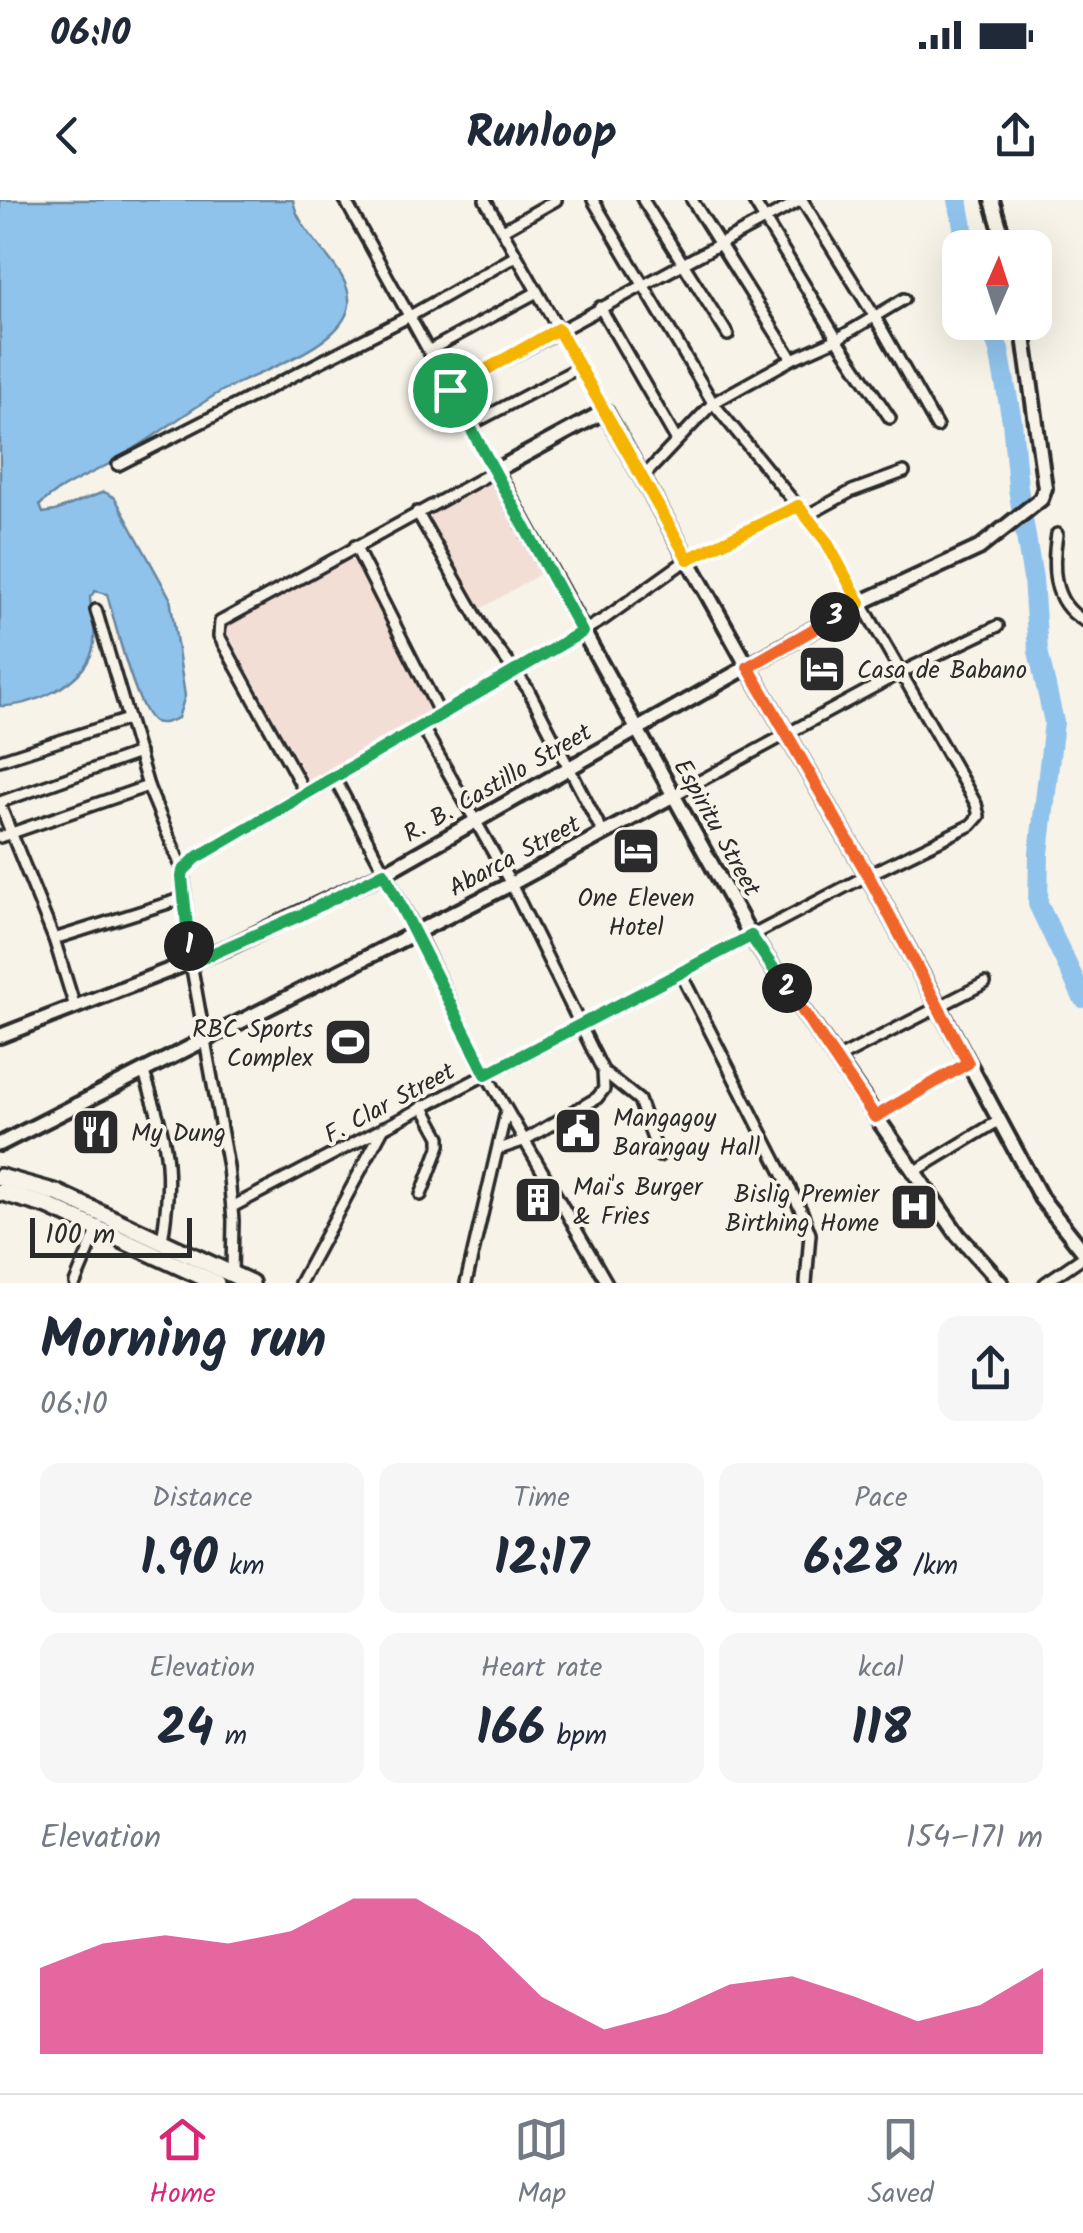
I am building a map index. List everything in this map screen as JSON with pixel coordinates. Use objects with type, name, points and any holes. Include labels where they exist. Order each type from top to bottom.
[{"type":"highway","points":[[0,1176],[43,1188],[205,1276],[232,1274],[251,1283]]},
{"type":"highway","points":[[0,1192],[162,1241],[205,1276]]},
{"type":"street","points":[[345,200],[495,471]]},
{"type":"street","points":[[485,200],[868,875],[1041,1198],[1083,1254],[1044,1283]]},
{"type":"street","points":[[503,230],[556,200]]},
{"type":"street","points":[[593,200],[713,403],[826,541],[900,674]]},
{"type":"street","points":[[642,200],[728,335]]},
{"type":"street","points":[[692,200],[792,359]]},
{"type":"street","points":[[752,200],[837,340],[890,418]]},
{"type":"street","points":[[450,390],[801,200],[875,317],[937,428]]},
{"type":"street","points":[[992,200],[1001,230]]},
{"type":"street","points":[[118,466],[410,316],[516,256]]},
{"type":"street","points":[[430,350],[537,292]]},
{"type":"street","points":[[643,477],[713,403],[792,359],[837,340],[904,299]]},
{"type":"street","points":[[600,307],[676,440]]},
{"type":"street","name":"R. B. Castillo Street","points":[[0,1036],[191,963],[301,915],[384,873],[860,603],[979,548],[1000,534],[1042,499],[1044,480],[1025,340]]},
{"type":"street","points":[[470,425],[580,367]]},
{"type":"street","points":[[305,792],[218,636],[224,618],[606,411]]},
{"type":"street","name":"Espiritu Street","points":[[495,471],[751,936],[968,1249],[1001,1283]]},
{"type":"street","points":[[806,516],[866,484],[904,472]]},
{"type":"street","points":[[183,871],[196,858],[305,792],[582,632],[688,559],[798,506]]},
{"type":"street","points":[[417,512],[486,633],[514,670],[570,766],[603,833]]},
{"type":"street","points":[[1057,534],[1057,587],[1069,611],[1083,620]]},
{"type":"street","points":[[355,546],[441,716]]},
{"type":"street","points":[[96,610],[148,786],[183,871],[191,963],[225,1145],[232,1207],[232,1274]]},
{"type":"street","points":[[674,795],[998,626]]},
{"type":"street","name":"F. Clar Street","points":[[232,1207],[970,825],[979,816],[976,804],[900,674]]},
{"type":"street","points":[[0,760],[128,719]]},
{"type":"street","points":[[422,726],[511,884],[604,1071],[639,1100],[659,1156]]},
{"type":"street","points":[[75,1007],[54,940],[5,835],[0,803],[139,753]]},
{"type":"street","points":[[334,777],[417,932],[506,1112],[606,1283]]},
{"type":"street","points":[[5,835],[148,786]]},
{"type":"street","name":"Abarca Street","points":[[0,1144],[511,884],[674,795]]},
{"type":"street","points":[[54,940],[184,898]]},
{"type":"street","points":[[680,974],[802,1212],[811,1249],[806,1283]]},
{"type":"street","points":[[835,1060],[986,983]]},
{"type":"street","points":[[875,1117],[968,1063]]},
{"type":"street","points":[[499,1149],[522,1141],[600,1096],[604,1071]]},
{"type":"street","points":[[144,1073],[165,1133],[168,1154],[162,1241]]},
{"type":"street","points":[[421,1195],[440,1145],[440,1137],[424,1106]]},
{"type":"street","points":[[466,1283],[506,1112]]},
{"type":"street","points":[[914,1172],[1000,1120]]},
{"type":"street","points":[[300,1283],[384,1126]]},
{"type":"street","points":[[74,1283],[101,1221]]},
{"type":"shaded area","points":[[492,475],[545,571],[479,610],[422,512]]},
{"type":"shaded area","points":[[354,550],[437,710],[309,781],[223,626]]},
{"type":"water","points":[[0,200],[293,200],[297,214],[343,278],[348,291],[349,305],[343,320],[314,346],[220,392],[40,505],[43,513],[104,492],[115,498],[170,598],[185,696],[178,718],[170,721],[155,722],[148,715],[126,664],[107,594],[95,591],[90,597],[94,645],[86,664],[54,692],[26,703],[0,706]]},
{"type":"waterway","points":[[958,200],[964,230]]},
{"type":"waterway","points":[[995,340],[1012,421],[1033,579],[1038,651],[1054,722],[1039,853],[1038,904],[1083,998]]},
{"type":"place","name":"Casa de Babano","points":[[822,669]]},
{"type":"place","name":"One Eleven Hotel","points":[[636,851]]},
{"type":"place","name":"RBC Sports Complex","points":[[348,1042]]},
{"type":"place","name":"Mangagoy Barangay Hall","points":[[578,1131]]},
{"type":"place","name":"My Dung","points":[[96,1132]]},
{"type":"place","name":"Mai's Burger & Fries","points":[[538,1200]]},
{"type":"place","name":"Bislig Premier Birthing Home","points":[[914,1207]]},
{"type":"route","points":[[558,329],[688,559],[798,506],[826,541],[860,603],[748,667],[868,875],[968,1063],[875,1117],[751,936],[486,1074],[384,873],[191,963],[182,877],[196,858],[582,632],[450,390],[558,329]]}]
